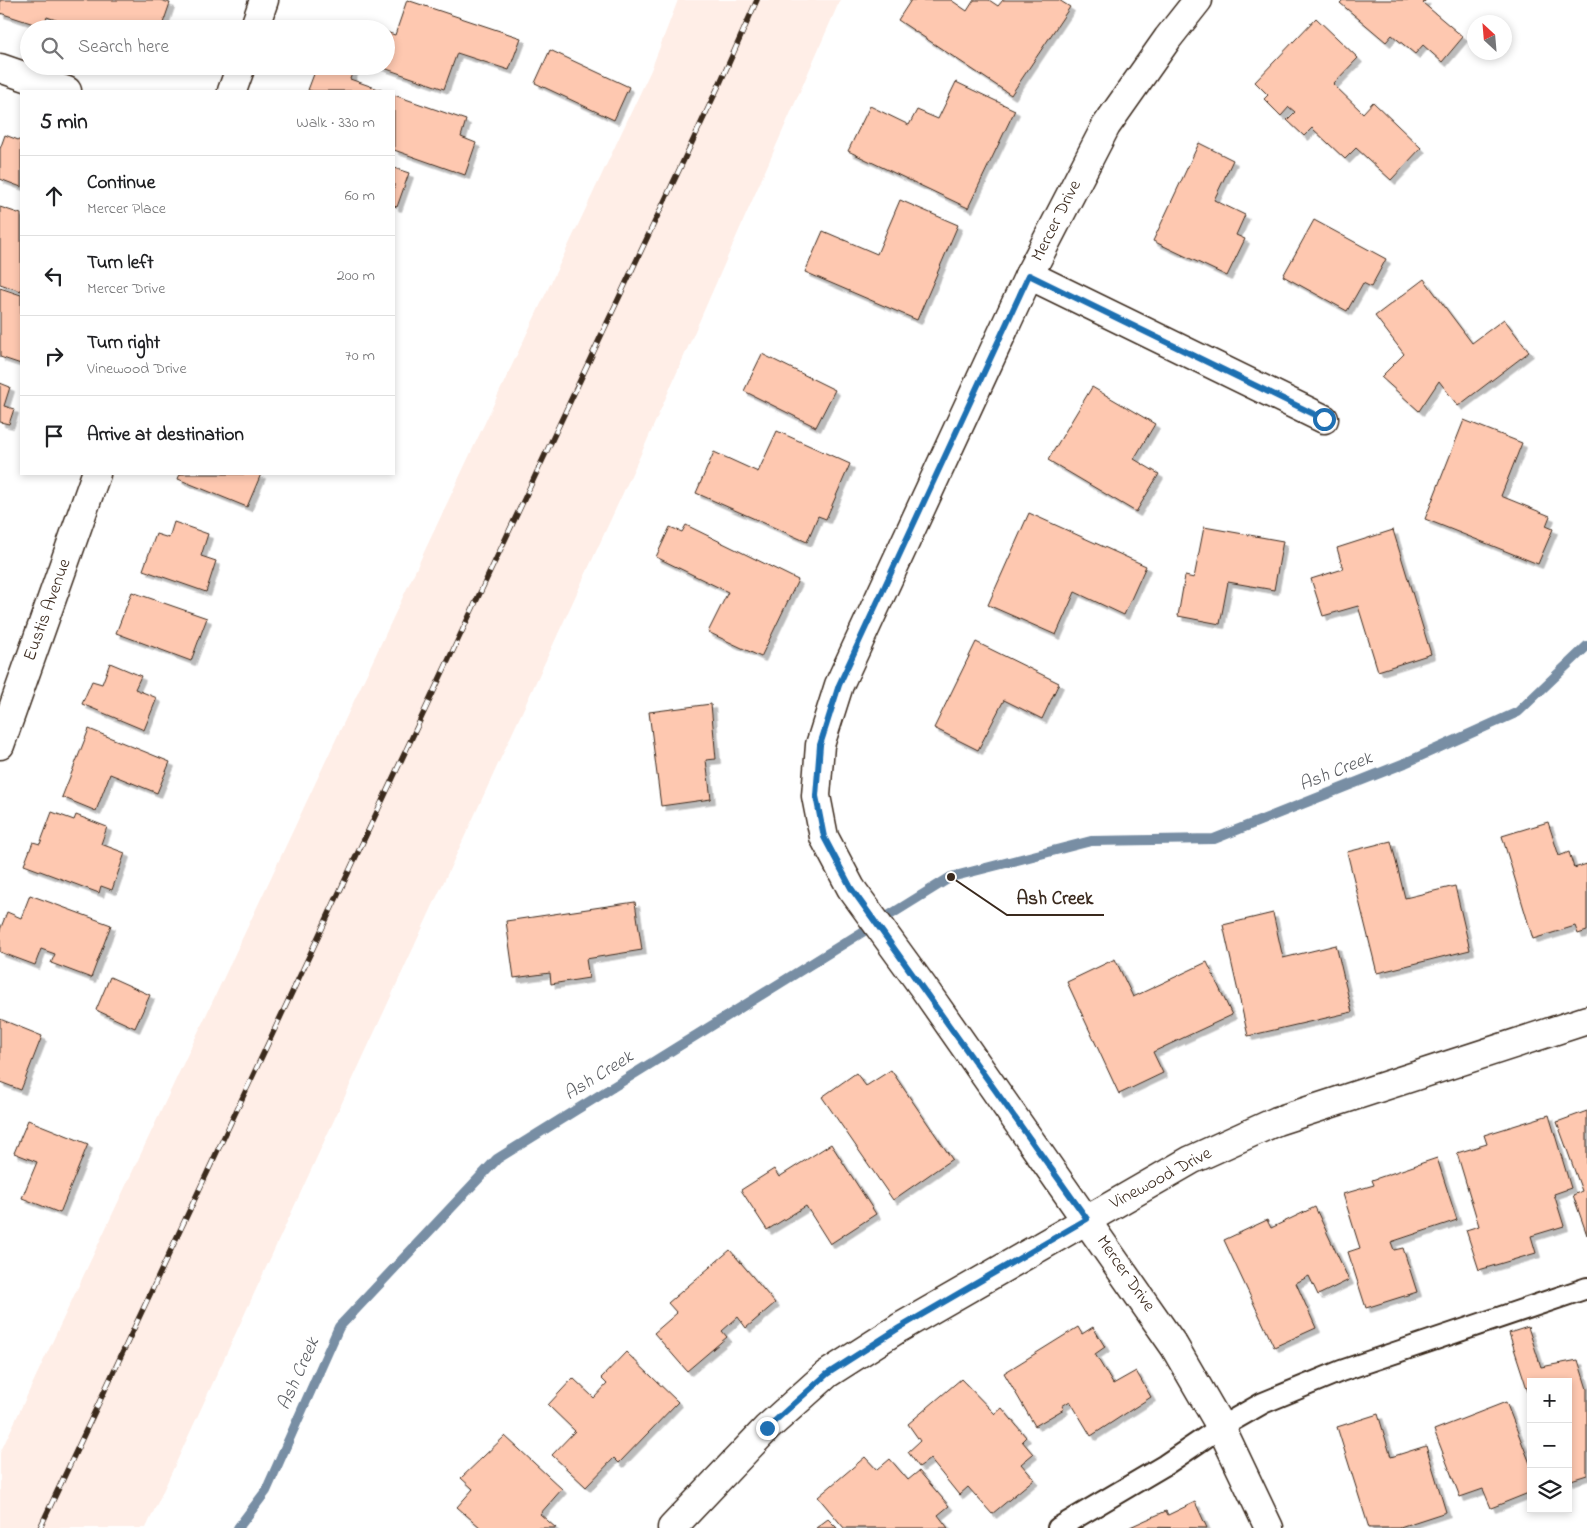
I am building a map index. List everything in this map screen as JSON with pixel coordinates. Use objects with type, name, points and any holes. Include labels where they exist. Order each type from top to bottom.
[{"type":"street","points":[[257,20],[264,0]]},
{"type":"street","name":"Mercer Drive","points":[[1198,0],[1168,38],[1106,126],[1029,275],[839,685],[820,745],[816,796],[824,837],[851,888],[1087,1219],[1174,1346],[1221,1427],[1269,1528]]},
{"type":"street","points":[[0,68],[20,75]]},
{"type":"street","points":[[20,75],[64,90]]},
{"type":"street","points":[[232,90],[238,75]]},
{"type":"street","points":[[1029,275],[1324,419]]},
{"type":"street","name":"Eustis Avenue","points":[[0,745],[96,475]]},
{"type":"street","name":"Vinewood Drive","points":[[672,1528],[767,1428],[827,1374],[899,1328],[1191,1160],[1277,1121],[1587,1020]]},
{"type":"lane","points":[[1058,1528],[1165,1465],[1221,1427],[1263,1403],[1341,1371],[1587,1288]]},
{"type":"shaded area","points":[[678,0],[840,0],[646,443],[146,1528],[0,1528],[0,1453],[651,70]]},
{"type":"building","points":[[0,0],[160,0],[170,3],[164,20],[56,20],[47,17],[46,20],[22,20],[0,13]]},
{"type":"building","points":[[407,0],[521,38],[509,70],[457,53],[444,89],[395,72],[395,35]]},
{"type":"building","points":[[911,0],[951,0],[967,11],[974,0],[989,0],[998,6],[1003,0],[1059,0],[1070,7],[1011,95],[898,20]]},
{"type":"building","points":[[1343,0],[1426,0],[1423,3],[1463,37],[1442,62],[1423,45],[1415,54],[1392,35],[1386,42],[1340,3]]},
{"type":"building","points":[[1316,18],[1358,58],[1333,84],[1363,113],[1373,102],[1421,148],[1391,180],[1356,148],[1345,159],[1312,128],[1304,136],[1287,120],[1295,112],[1289,107],[1281,116],[1264,99],[1268,95],[1255,82]]},
{"type":"building","points":[[550,50],[629,87],[614,120],[535,83]]},
{"type":"building","points":[[314,75],[352,75],[350,79],[381,90],[308,90]]},
{"type":"building","points":[[956,82],[1015,110],[968,208],[848,151],[870,106],[909,125],[917,110],[938,119]]},
{"type":"building","points":[[395,95],[466,120],[461,137],[476,143],[465,175],[395,150]]},
{"type":"building","points":[[5,135],[20,141],[20,187],[0,179],[0,149]]},
{"type":"building","points":[[1199,143],[1233,160],[1214,200],[1245,215],[1236,235],[1245,239],[1227,276],[1153,241]]},
{"type":"building","points":[[395,168],[409,173],[397,207],[395,206]]},
{"type":"building","points":[[900,200],[958,225],[917,320],[805,272],[823,231],[877,254]]},
{"type":"building","points":[[0,207],[20,214],[20,291],[0,284]]},
{"type":"building","points":[[1314,220],[1386,259],[1371,287],[1363,283],[1347,311],[1283,276]]},
{"type":"building","points":[[1424,279],[1472,343],[1504,319],[1529,352],[1458,406],[1439,381],[1419,411],[1381,377],[1404,354],[1375,316]]},
{"type":"building","points":[[0,288],[20,295],[20,364],[0,357]]},
{"type":"building","points":[[762,354],[835,390],[816,427],[744,391]]},
{"type":"building","points":[[0,383],[10,387],[4,406],[14,409],[9,424],[0,422]]},
{"type":"building","points":[[1092,387],[1155,424],[1134,459],[1159,474],[1136,512],[1048,460]]},
{"type":"building","points":[[1464,420],[1522,443],[1501,496],[1550,516],[1546,526],[1553,529],[1538,564],[1425,519]]},
{"type":"building","points":[[777,431],[850,464],[826,519],[818,516],[807,542],[696,493],[714,452],[758,472]]},
{"type":"building","points":[[180,475],[261,475],[247,507],[178,479]]},
{"type":"building","points":[[1029,513],[1146,566],[1124,615],[1075,592],[1056,635],[988,605]]},
{"type":"building","points":[[174,522],[208,534],[201,556],[216,561],[206,592],[143,570],[156,534],[169,538]]},
{"type":"building","points":[[686,525],[798,580],[761,657],[708,632],[728,592],[656,557],[670,527],[682,532]]},
{"type":"building","points":[[1204,527],[1283,541],[1274,590],[1228,582],[1220,624],[1178,616],[1185,576],[1194,578]]},
{"type":"building","points":[[1393,530],[1431,654],[1378,671],[1358,606],[1323,616],[1311,579],[1343,569],[1337,548]]},
{"type":"building","points":[[132,592],[207,618],[191,661],[116,633]]},
{"type":"building","points":[[976,642],[1059,683],[1042,719],[1004,700],[978,750],[934,728]]},
{"type":"building","points":[[110,663],[141,676],[135,689],[157,698],[144,730],[82,704],[92,681],[102,684]]},
{"type":"building","points":[[711,704],[716,759],[706,760],[711,799],[661,806],[649,712]]},
{"type":"building","points":[[89,729],[170,762],[157,793],[110,774],[96,811],[62,797]]},
{"type":"building","points":[[52,812],[74,820],[76,815],[107,827],[101,844],[125,853],[112,890],[101,886],[99,893],[24,865],[33,842],[40,844]]},
{"type":"building","points":[[1548,822],[1559,856],[1569,852],[1574,868],[1587,864],[1587,931],[1578,934],[1575,926],[1533,939],[1502,836]]},
{"type":"building","points":[[1391,841],[1405,898],[1455,886],[1470,950],[1377,973],[1347,852]]},
{"type":"building","points":[[30,895],[111,925],[91,978],[51,963],[55,954],[41,949],[35,965],[0,952],[0,930],[7,912],[21,918]]},
{"type":"building","points":[[635,902],[642,950],[586,959],[589,978],[551,984],[550,973],[514,978],[506,921]]},
{"type":"building","points":[[1273,913],[1283,958],[1336,945],[1352,1012],[1248,1036],[1223,925]]},
{"type":"building","points":[[1115,959],[1133,997],[1207,962],[1232,1015],[1153,1052],[1163,1073],[1119,1094],[1067,982]]},
{"type":"building","points":[[110,977],[150,995],[135,1028],[96,1010]]},
{"type":"building","points":[[0,1019],[42,1036],[21,1090],[0,1082]]},
{"type":"building","points":[[891,1070],[952,1159],[893,1200],[822,1097],[856,1073],[866,1086]]},
{"type":"building","points":[[1587,1111],[1587,1235],[1573,1195],[1582,1191],[1557,1122]]},
{"type":"building","points":[[1549,1115],[1571,1188],[1554,1194],[1564,1226],[1531,1236],[1536,1253],[1479,1270],[1466,1230],[1479,1226],[1457,1153],[1487,1144],[1484,1135]]},
{"type":"building","points":[[28,1120],[88,1144],[60,1213],[22,1198],[37,1162],[14,1153]]},
{"type":"building","points":[[831,1144],[876,1214],[830,1244],[806,1206],[767,1230],[741,1190],[774,1169],[779,1177]]},
{"type":"building","points":[[1437,1158],[1457,1220],[1391,1242],[1394,1250],[1403,1248],[1417,1292],[1366,1308],[1348,1252],[1360,1248],[1343,1194],[1374,1185],[1372,1180]]},
{"type":"building","points":[[1315,1207],[1349,1280],[1318,1295],[1309,1276],[1296,1283],[1316,1328],[1274,1347],[1224,1240],[1267,1220],[1271,1228]]},
{"type":"building","points":[[730,1250],[775,1303],[746,1328],[738,1317],[722,1331],[727,1337],[687,1371],[654,1333],[677,1313],[668,1303]]},
{"type":"building","points":[[1078,1327],[1082,1334],[1093,1327],[1105,1347],[1095,1354],[1113,1384],[1136,1371],[1151,1397],[1091,1436],[1070,1401],[1062,1406],[1064,1409],[1035,1426],[1004,1373]]},
{"type":"building","points":[[1528,1327],[1541,1367],[1578,1360],[1587,1389],[1587,1475],[1572,1480],[1572,1378],[1527,1378],[1527,1389],[1509,1333]]},
{"type":"building","points":[[626,1352],[678,1402],[619,1463],[614,1458],[586,1487],[552,1455],[575,1431],[548,1405],[573,1378],[594,1398],[607,1384],[601,1378]]},
{"type":"building","points":[[961,1379],[995,1414],[1002,1408],[1026,1437],[1022,1441],[1033,1454],[1021,1464],[1034,1479],[992,1514],[968,1487],[959,1495],[930,1459],[919,1467],[908,1452],[920,1441],[908,1424]]},
{"type":"building","points":[[1506,1402],[1527,1456],[1527,1494],[1491,1508],[1483,1489],[1460,1497],[1434,1430]]},
{"type":"building","points":[[1378,1414],[1391,1457],[1426,1446],[1446,1512],[1400,1528],[1369,1528],[1337,1427]]},
{"type":"building","points":[[505,1436],[562,1489],[540,1514],[556,1528],[481,1528],[457,1507],[473,1489],[461,1478]]},
{"type":"building","points":[[865,1457],[877,1470],[890,1459],[908,1480],[919,1471],[949,1506],[938,1515],[948,1528],[844,1528],[818,1497]]},
{"type":"building","points":[[1195,1502],[1207,1528],[1130,1527],[1166,1511],[1168,1515]]},
{"type":"building","points":[[828,1519],[837,1528],[816,1528]]},
{"type":"waterway","name":"Ash Creek","points":[[238,1528],[266,1491],[339,1327],[497,1159],[951,877],[1091,841],[1214,839],[1405,763],[1518,712],[1587,646]]},
{"type":"railway","points":[[40,1528],[720,83],[757,0]]},
{"type":"place","name":"Ash Creek","points":[[951,877]]},
{"type":"route","points":[[767,1428],[827,1374],[899,1328],[1087,1219],[851,888],[824,837],[816,796],[820,745],[839,685],[1029,275],[1324,419]]}]
